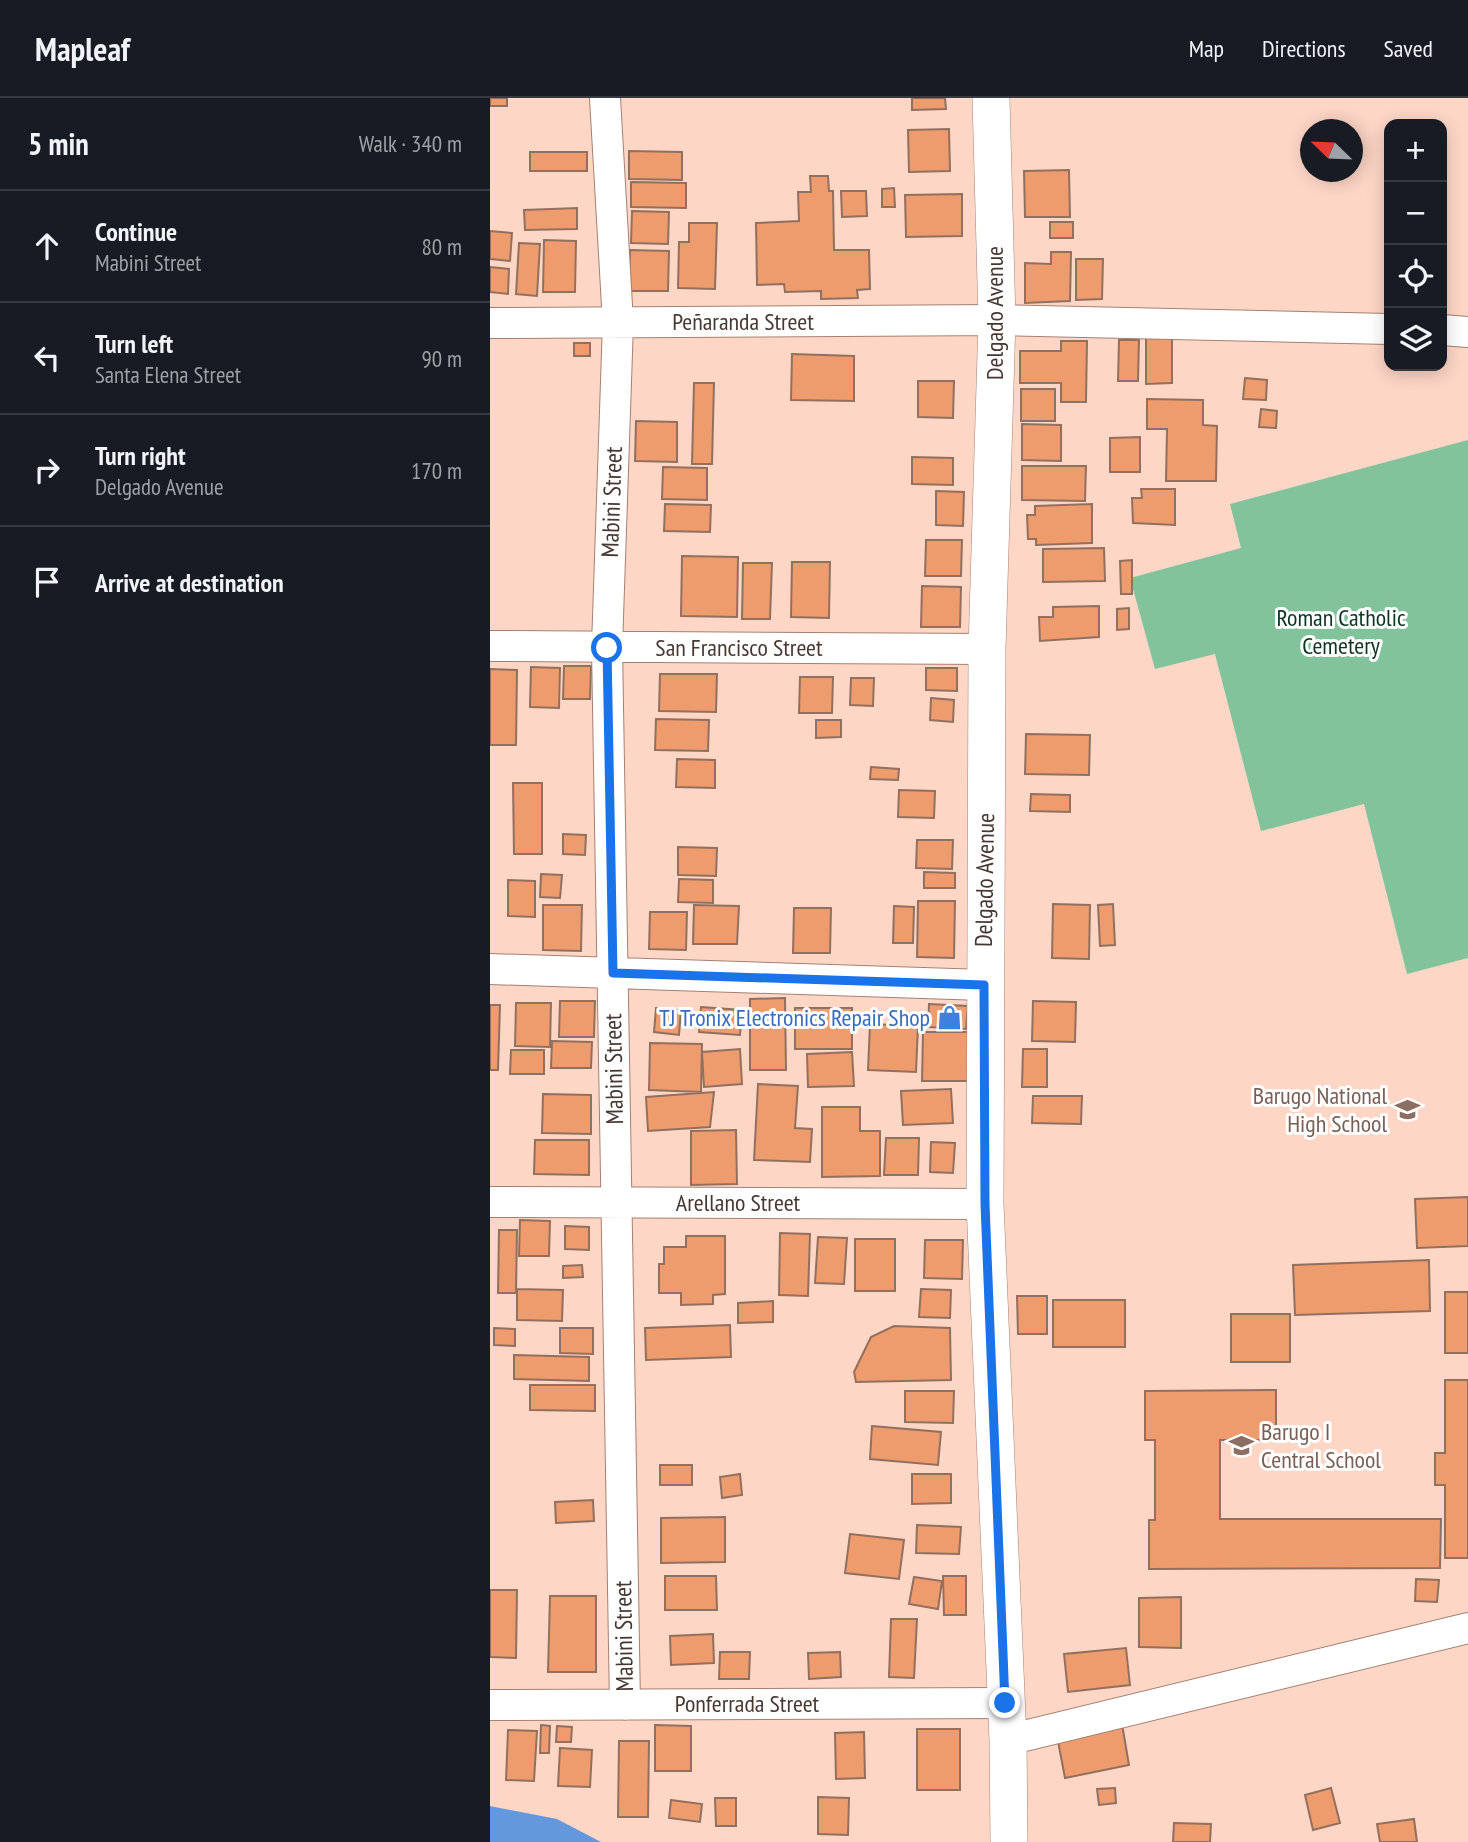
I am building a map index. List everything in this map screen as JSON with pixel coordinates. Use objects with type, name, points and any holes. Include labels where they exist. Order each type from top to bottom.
[{"type":"main road","name":"Delgado Avenue","points":[[991,98],[997,320],[987,649],[985,1204],[1008,1740],[1009,1842]]},
{"type":"street","name":"Mabini Street","points":[[605,98],[618,323],[607,648],[625,1704]]},
{"type":"street","name":"Peñaranda Street","points":[[490,323],[997,320],[1384,329]]},
{"type":"street","points":[[1447,330],[1468,332]]},
{"type":"street","name":"San Francisco Street","points":[[490,646],[987,649]]},
{"type":"street","points":[[490,969],[984,985]]},
{"type":"street","name":"Arellano Street","points":[[490,1202],[985,1204]]},
{"type":"street","points":[[1008,1740],[1468,1628]]},
{"type":"street","name":"Ponferrada Street","points":[[490,1705],[1005,1703]]},
{"type":"green space","name":"Roman Catholic Cemetery","points":[[1468,440],[1468,958],[1407,974],[1364,804],[1261,831],[1215,654],[1155,669],[1130,578],[1241,548],[1230,504]]},
{"type":"water","points":[[490,1806],[557,1819],[601,1842],[490,1842]]},
{"type":"building","points":[[490,98],[507,98],[507,106],[490,106]]},
{"type":"building","points":[[912,98],[945,98],[946,109],[912,110]]},
{"type":"building","points":[[949,129],[950,171],[909,172],[908,130]]},
{"type":"building","points":[[629,151],[682,152],[682,180],[629,179]]},
{"type":"building","points":[[530,152],[587,152],[587,171],[530,171]]},
{"type":"building","points":[[1069,170],[1070,217],[1025,217],[1024,171]]},
{"type":"building","points":[[810,176],[828,176],[829,191],[833,191],[834,250],[869,250],[870,289],[857,290],[858,298],[821,299],[821,291],[785,292],[784,284],[757,285],[756,223],[799,221],[798,192],[811,192]]},
{"type":"building","points":[[631,182],[686,183],[686,208],[631,207]]},
{"type":"building","points":[[894,188],[895,207],[882,207],[882,189]]},
{"type":"building","points":[[841,191],[866,191],[867,216],[842,217]]},
{"type":"building","points":[[962,194],[962,236],[906,237],[905,195]]},
{"type":"building","points":[[577,208],[577,229],[525,230],[524,210]]},
{"type":"building","points":[[632,211],[669,212],[668,244],[631,243]]},
{"type":"building","points":[[1050,222],[1073,222],[1073,238],[1050,238]]},
{"type":"building","points":[[689,223],[717,223],[715,289],[678,288],[679,242],[689,242]]},
{"type":"building","points":[[490,231],[512,233],[510,261],[490,259]]},
{"type":"building","points":[[544,240],[576,241],[575,292],[543,292]]},
{"type":"building","points":[[519,243],[540,244],[537,296],[516,294]]},
{"type":"building","points":[[630,250],[669,251],[668,291],[629,291]]},
{"type":"building","points":[[1051,252],[1071,252],[1070,301],[1025,303],[1025,263],[1051,264]]},
{"type":"building","points":[[1076,259],[1103,259],[1102,299],[1076,300]]},
{"type":"building","points":[[490,267],[509,269],[508,294],[490,292]]},
{"type":"building","points":[[1146,337],[1172,337],[1172,383],[1146,384]]},
{"type":"building","points":[[1119,340],[1139,340],[1138,381],[1118,381]]},
{"type":"building","points":[[1061,341],[1087,341],[1086,402],[1061,402],[1061,383],[1020,383],[1020,351],[1061,351]]},
{"type":"building","points":[[574,343],[590,343],[590,356],[574,356]]},
{"type":"building","points":[[792,354],[854,356],[854,401],[791,400]]},
{"type":"building","points":[[1245,378],[1267,380],[1266,400],[1243,399]]},
{"type":"building","points":[[918,381],[954,381],[953,418],[918,417]]},
{"type":"building","points":[[694,383],[714,383],[712,464],[692,464]]},
{"type":"building","points":[[1021,389],[1055,389],[1055,421],[1021,421]]},
{"type":"building","points":[[1147,399],[1203,400],[1203,425],[1217,426],[1216,481],[1166,481],[1167,429],[1147,429]]},
{"type":"building","points":[[1261,409],[1277,411],[1276,428],[1259,427]]},
{"type":"building","points":[[636,421],[677,422],[677,462],[635,461]]},
{"type":"building","points":[[1022,424],[1061,425],[1061,461],[1022,460]]},
{"type":"building","points":[[1140,437],[1140,472],[1110,472],[1110,438]]},
{"type":"building","points":[[912,457],[953,458],[953,485],[912,484]]},
{"type":"building","points":[[1022,466],[1086,466],[1085,501],[1022,500]]},
{"type":"building","points":[[663,467],[707,468],[707,500],[662,499]]},
{"type":"building","points":[[1141,489],[1175,489],[1175,525],[1133,523],[1132,498],[1142,498]]},
{"type":"building","points":[[936,491],[964,492],[963,526],[936,525]]},
{"type":"building","points":[[665,504],[711,505],[710,532],[664,531]]},
{"type":"building","points":[[1092,504],[1092,543],[1036,545],[1036,539],[1028,539],[1027,515],[1035,515],[1035,506]]},
{"type":"building","points":[[926,540],[962,540],[961,576],[925,576]]},
{"type":"building","points":[[1104,548],[1105,581],[1043,582],[1043,549]]},
{"type":"building","points":[[682,556],[738,557],[737,617],[681,616]]},
{"type":"building","points":[[1132,560],[1132,594],[1121,594],[1120,561]]},
{"type":"building","points":[[792,562],[830,562],[829,618],[791,617]]},
{"type":"building","points":[[743,563],[772,563],[770,619],[742,619]]},
{"type":"building","points":[[922,586],[961,587],[960,627],[921,627]]},
{"type":"building","points":[[1099,606],[1099,637],[1040,641],[1039,617],[1053,617],[1053,607]]},
{"type":"building","points":[[1129,608],[1129,629],[1117,630],[1117,609]]},
{"type":"building","points":[[564,666],[591,666],[590,699],[563,699]]},
{"type":"building","points":[[531,667],[560,668],[559,708],[530,707]]},
{"type":"building","points":[[926,668],[957,668],[957,691],[926,690]]},
{"type":"building","points":[[490,669],[517,670],[516,745],[490,745]]},
{"type":"building","points":[[660,674],[717,674],[716,712],[659,711]]},
{"type":"building","points":[[800,677],[833,677],[832,713],[799,713]]},
{"type":"building","points":[[851,678],[874,678],[873,706],[850,705]]},
{"type":"building","points":[[931,698],[954,700],[953,722],[930,720]]},
{"type":"building","points":[[656,719],[709,720],[708,751],[655,750]]},
{"type":"building","points":[[816,720],[841,720],[841,737],[816,738]]},
{"type":"building","points":[[1026,734],[1090,735],[1089,775],[1025,774]]},
{"type":"building","points":[[677,759],[715,760],[715,788],[676,787]]},
{"type":"building","points":[[871,767],[899,769],[898,780],[870,779]]},
{"type":"building","points":[[513,783],[542,783],[542,854],[514,854]]},
{"type":"building","points":[[899,790],[935,791],[934,818],[898,817]]},
{"type":"building","points":[[1031,794],[1070,795],[1070,812],[1030,811]]},
{"type":"building","points":[[563,834],[586,835],[585,855],[563,854]]},
{"type":"building","points":[[917,840],[953,840],[952,869],[916,868]]},
{"type":"building","points":[[678,847],[717,848],[716,876],[678,875]]},
{"type":"building","points":[[924,872],[955,873],[955,888],[924,888]]},
{"type":"building","points":[[541,874],[562,875],[560,898],[540,897]]},
{"type":"building","points":[[679,879],[713,880],[713,903],[678,902]]},
{"type":"building","points":[[508,880],[535,881],[535,917],[508,916]]},
{"type":"building","points":[[918,901],[955,901],[954,958],[917,957]]},
{"type":"building","points":[[1053,904],[1090,905],[1089,959],[1052,958]]},
{"type":"building","points":[[1113,904],[1115,945],[1100,946],[1098,905]]},
{"type":"building","points":[[543,905],[582,905],[581,951],[543,950]]},
{"type":"building","points":[[694,905],[739,906],[737,944],[693,944]]},
{"type":"building","points":[[894,906],[914,907],[913,943],[893,943]]},
{"type":"building","points":[[794,908],[831,908],[830,953],[793,953]]},
{"type":"building","points":[[650,912],[687,912],[686,950],[649,949]]},
{"type":"building","points":[[785,998],[786,1070],[750,1070],[750,999]]},
{"type":"building","points":[[560,1001],[595,1001],[594,1037],[559,1037]]},
{"type":"building","points":[[1033,1001],[1076,1002],[1075,1042],[1032,1041]]},
{"type":"building","points":[[516,1003],[551,1003],[550,1047],[515,1046]]},
{"type":"building","points":[[929,1004],[968,1006],[966,1029],[928,1027]]},
{"type":"building","points":[[490,1005],[500,1005],[498,1070],[490,1070]]},
{"type":"building","points":[[701,1007],[742,1010],[740,1035],[699,1032]]},
{"type":"building","points":[[656,1008],[681,1010],[679,1035],[654,1032]]},
{"type":"building","points":[[795,1008],[852,1008],[852,1049],[795,1049]]},
{"type":"building","points":[[870,1024],[918,1026],[916,1072],[868,1070]]},
{"type":"building","points":[[923,1032],[969,1032],[968,1081],[922,1081]]},
{"type":"building","points":[[552,1041],[592,1042],[591,1068],[551,1068]]},
{"type":"building","points":[[650,1043],[702,1044],[701,1092],[649,1090]]},
{"type":"building","points":[[740,1049],[742,1084],[704,1087],[702,1052]]},
{"type":"building","points":[[1023,1049],[1047,1049],[1047,1087],[1022,1087]]},
{"type":"building","points":[[511,1050],[544,1050],[544,1074],[510,1074]]},
{"type":"building","points":[[852,1052],[854,1086],[808,1087],[807,1054]]},
{"type":"building","points":[[758,1084],[798,1086],[795,1128],[812,1129],[810,1162],[754,1160]]},
{"type":"building","points":[[951,1089],[953,1123],[903,1125],[901,1091]]},
{"type":"building","points":[[714,1092],[710,1127],[648,1131],[646,1097]]},
{"type":"building","points":[[543,1094],[591,1095],[591,1134],[542,1133]]},
{"type":"building","points":[[1033,1096],[1082,1096],[1081,1124],[1032,1123]]},
{"type":"building","points":[[822,1107],[860,1107],[860,1131],[880,1131],[880,1176],[822,1177]]},
{"type":"building","points":[[736,1130],[737,1184],[691,1185],[691,1131]]},
{"type":"building","points":[[886,1138],[919,1138],[918,1175],[884,1175]]},
{"type":"building","points":[[535,1140],[589,1140],[589,1175],[534,1174]]},
{"type":"building","points":[[931,1142],[955,1143],[953,1173],[930,1172]]},
{"type":"building","points":[[1468,1197],[1468,1246],[1417,1248],[1415,1199]]},
{"type":"building","points":[[520,1220],[550,1221],[549,1256],[519,1256]]},
{"type":"building","points":[[565,1226],[589,1227],[589,1250],[565,1249]]},
{"type":"building","points":[[499,1230],[517,1230],[516,1293],[498,1293]]},
{"type":"building","points":[[780,1233],[810,1234],[808,1296],[779,1295]]},
{"type":"building","points":[[686,1236],[725,1236],[725,1294],[713,1295],[713,1304],[681,1305],[681,1293],[659,1293],[659,1264],[664,1264],[664,1247],[686,1247]]},
{"type":"building","points":[[818,1237],[847,1238],[844,1284],[815,1283]]},
{"type":"building","points":[[855,1239],[895,1239],[895,1291],[855,1291]]},
{"type":"building","points":[[925,1240],[963,1240],[962,1279],[924,1278]]},
{"type":"building","points":[[1429,1260],[1430,1311],[1295,1315],[1293,1265]]},
{"type":"building","points":[[582,1265],[583,1277],[563,1278],[563,1266]]},
{"type":"building","points":[[517,1289],[563,1290],[562,1321],[517,1320]]},
{"type":"building","points":[[921,1289],[951,1290],[950,1318],[919,1317]]},
{"type":"building","points":[[1445,1292],[1468,1292],[1468,1353],[1445,1353]]},
{"type":"building","points":[[1017,1296],[1047,1296],[1047,1334],[1018,1334]]},
{"type":"building","points":[[1053,1300],[1125,1300],[1125,1347],[1053,1347]]},
{"type":"building","points":[[773,1301],[773,1322],[738,1323],[738,1303]]},
{"type":"building","points":[[1231,1314],[1290,1314],[1290,1362],[1231,1362]]},
{"type":"building","points":[[730,1325],[731,1357],[646,1360],[645,1328]]},
{"type":"building","points":[[894,1326],[950,1328],[951,1380],[856,1382],[854,1372],[871,1337]]},
{"type":"building","points":[[494,1328],[515,1329],[515,1346],[494,1345]]},
{"type":"building","points":[[560,1328],[593,1328],[593,1354],[560,1353]]},
{"type":"building","points":[[514,1355],[589,1357],[589,1381],[514,1379]]},
{"type":"building","points":[[1445,1380],[1468,1380],[1468,1558],[1445,1558],[1445,1485],[1435,1485],[1435,1453],[1445,1453]]},
{"type":"building","points":[[530,1385],[595,1385],[595,1411],[530,1410]]},
{"type":"building","points":[[1276,1390],[1276,1440],[1220,1440],[1220,1519],[1441,1519],[1440,1568],[1149,1569],[1149,1520],[1155,1520],[1155,1440],[1145,1440],[1145,1391]]},
{"type":"building","points":[[905,1391],[954,1391],[953,1423],[905,1422]]},
{"type":"building","points":[[872,1426],[941,1432],[938,1465],[870,1459]]},
{"type":"building","points":[[660,1465],[692,1465],[692,1485],[660,1485]]},
{"type":"building","points":[[740,1474],[742,1495],[722,1498],[720,1477]]},
{"type":"building","points":[[912,1474],[951,1474],[951,1503],[912,1504]]},
{"type":"building","points":[[593,1500],[594,1521],[556,1523],[555,1502]]},
{"type":"building","points":[[725,1517],[725,1562],[661,1563],[661,1518]]},
{"type":"building","points":[[917,1525],[961,1527],[959,1554],[916,1553]]},
{"type":"building","points":[[850,1534],[904,1540],[899,1579],[845,1573]]},
{"type":"building","points":[[665,1576],[716,1576],[717,1610],[665,1610]]},
{"type":"building","points":[[943,1576],[966,1576],[966,1615],[944,1615]]},
{"type":"building","points":[[914,1577],[942,1581],[938,1609],[909,1604]]},
{"type":"building","points":[[1416,1579],[1439,1580],[1437,1602],[1415,1601]]},
{"type":"building","points":[[490,1590],[517,1590],[516,1658],[490,1657]]},
{"type":"building","points":[[550,1596],[596,1596],[596,1672],[548,1672]]},
{"type":"building","points":[[1181,1597],[1181,1648],[1139,1647],[1139,1598]]},
{"type":"building","points":[[891,1619],[917,1619],[914,1678],[889,1677]]},
{"type":"building","points":[[713,1634],[714,1663],[671,1665],[670,1636]]},
{"type":"building","points":[[1126,1648],[1130,1685],[1068,1692],[1064,1654]]},
{"type":"building","points":[[720,1652],[750,1652],[749,1679],[719,1679]]},
{"type":"building","points":[[840,1652],[841,1677],[809,1679],[808,1653]]},
{"type":"building","points":[[1122,1724],[1129,1765],[1065,1778],[1057,1736]]},
{"type":"building","points":[[541,1725],[550,1726],[549,1753],[540,1753]]},
{"type":"building","points":[[655,1725],[691,1726],[691,1771],[655,1771]]},
{"type":"building","points":[[557,1726],[572,1727],[571,1742],[556,1742]]},
{"type":"building","points":[[917,1729],[960,1729],[960,1790],[917,1790]]},
{"type":"building","points":[[508,1730],[537,1731],[534,1781],[506,1780]]},
{"type":"building","points":[[864,1732],[865,1778],[836,1779],[835,1733]]},
{"type":"building","points":[[619,1741],[649,1741],[648,1817],[618,1817]]},
{"type":"building","points":[[560,1748],[592,1750],[590,1787],[558,1786]]},
{"type":"building","points":[[1115,1788],[1116,1803],[1099,1805],[1097,1789]]},
{"type":"building","points":[[1331,1788],[1340,1823],[1313,1830],[1305,1795]]},
{"type":"building","points":[[818,1797],[849,1798],[848,1835],[818,1834]]},
{"type":"building","points":[[715,1798],[736,1798],[736,1826],[716,1826]]},
{"type":"building","points":[[671,1800],[702,1804],[700,1822],[669,1818]]},
{"type":"building","points":[[1414,1819],[1417,1842],[1380,1842],[1377,1824]]},
{"type":"building","points":[[1174,1823],[1211,1824],[1210,1842],[1173,1842]]},
{"type":"place","name":"TJ Tronix Electronics Repair Shop","points":[[950,1018]]},
{"type":"place","name":"Barugo National High School","points":[[1407,1110]]},
{"type":"place","name":"Barugo I Central School","points":[[1241,1446]]},
{"type":"route","points":[[607,648],[613,973],[984,985],[985,1204],[1005,1703]]}]
